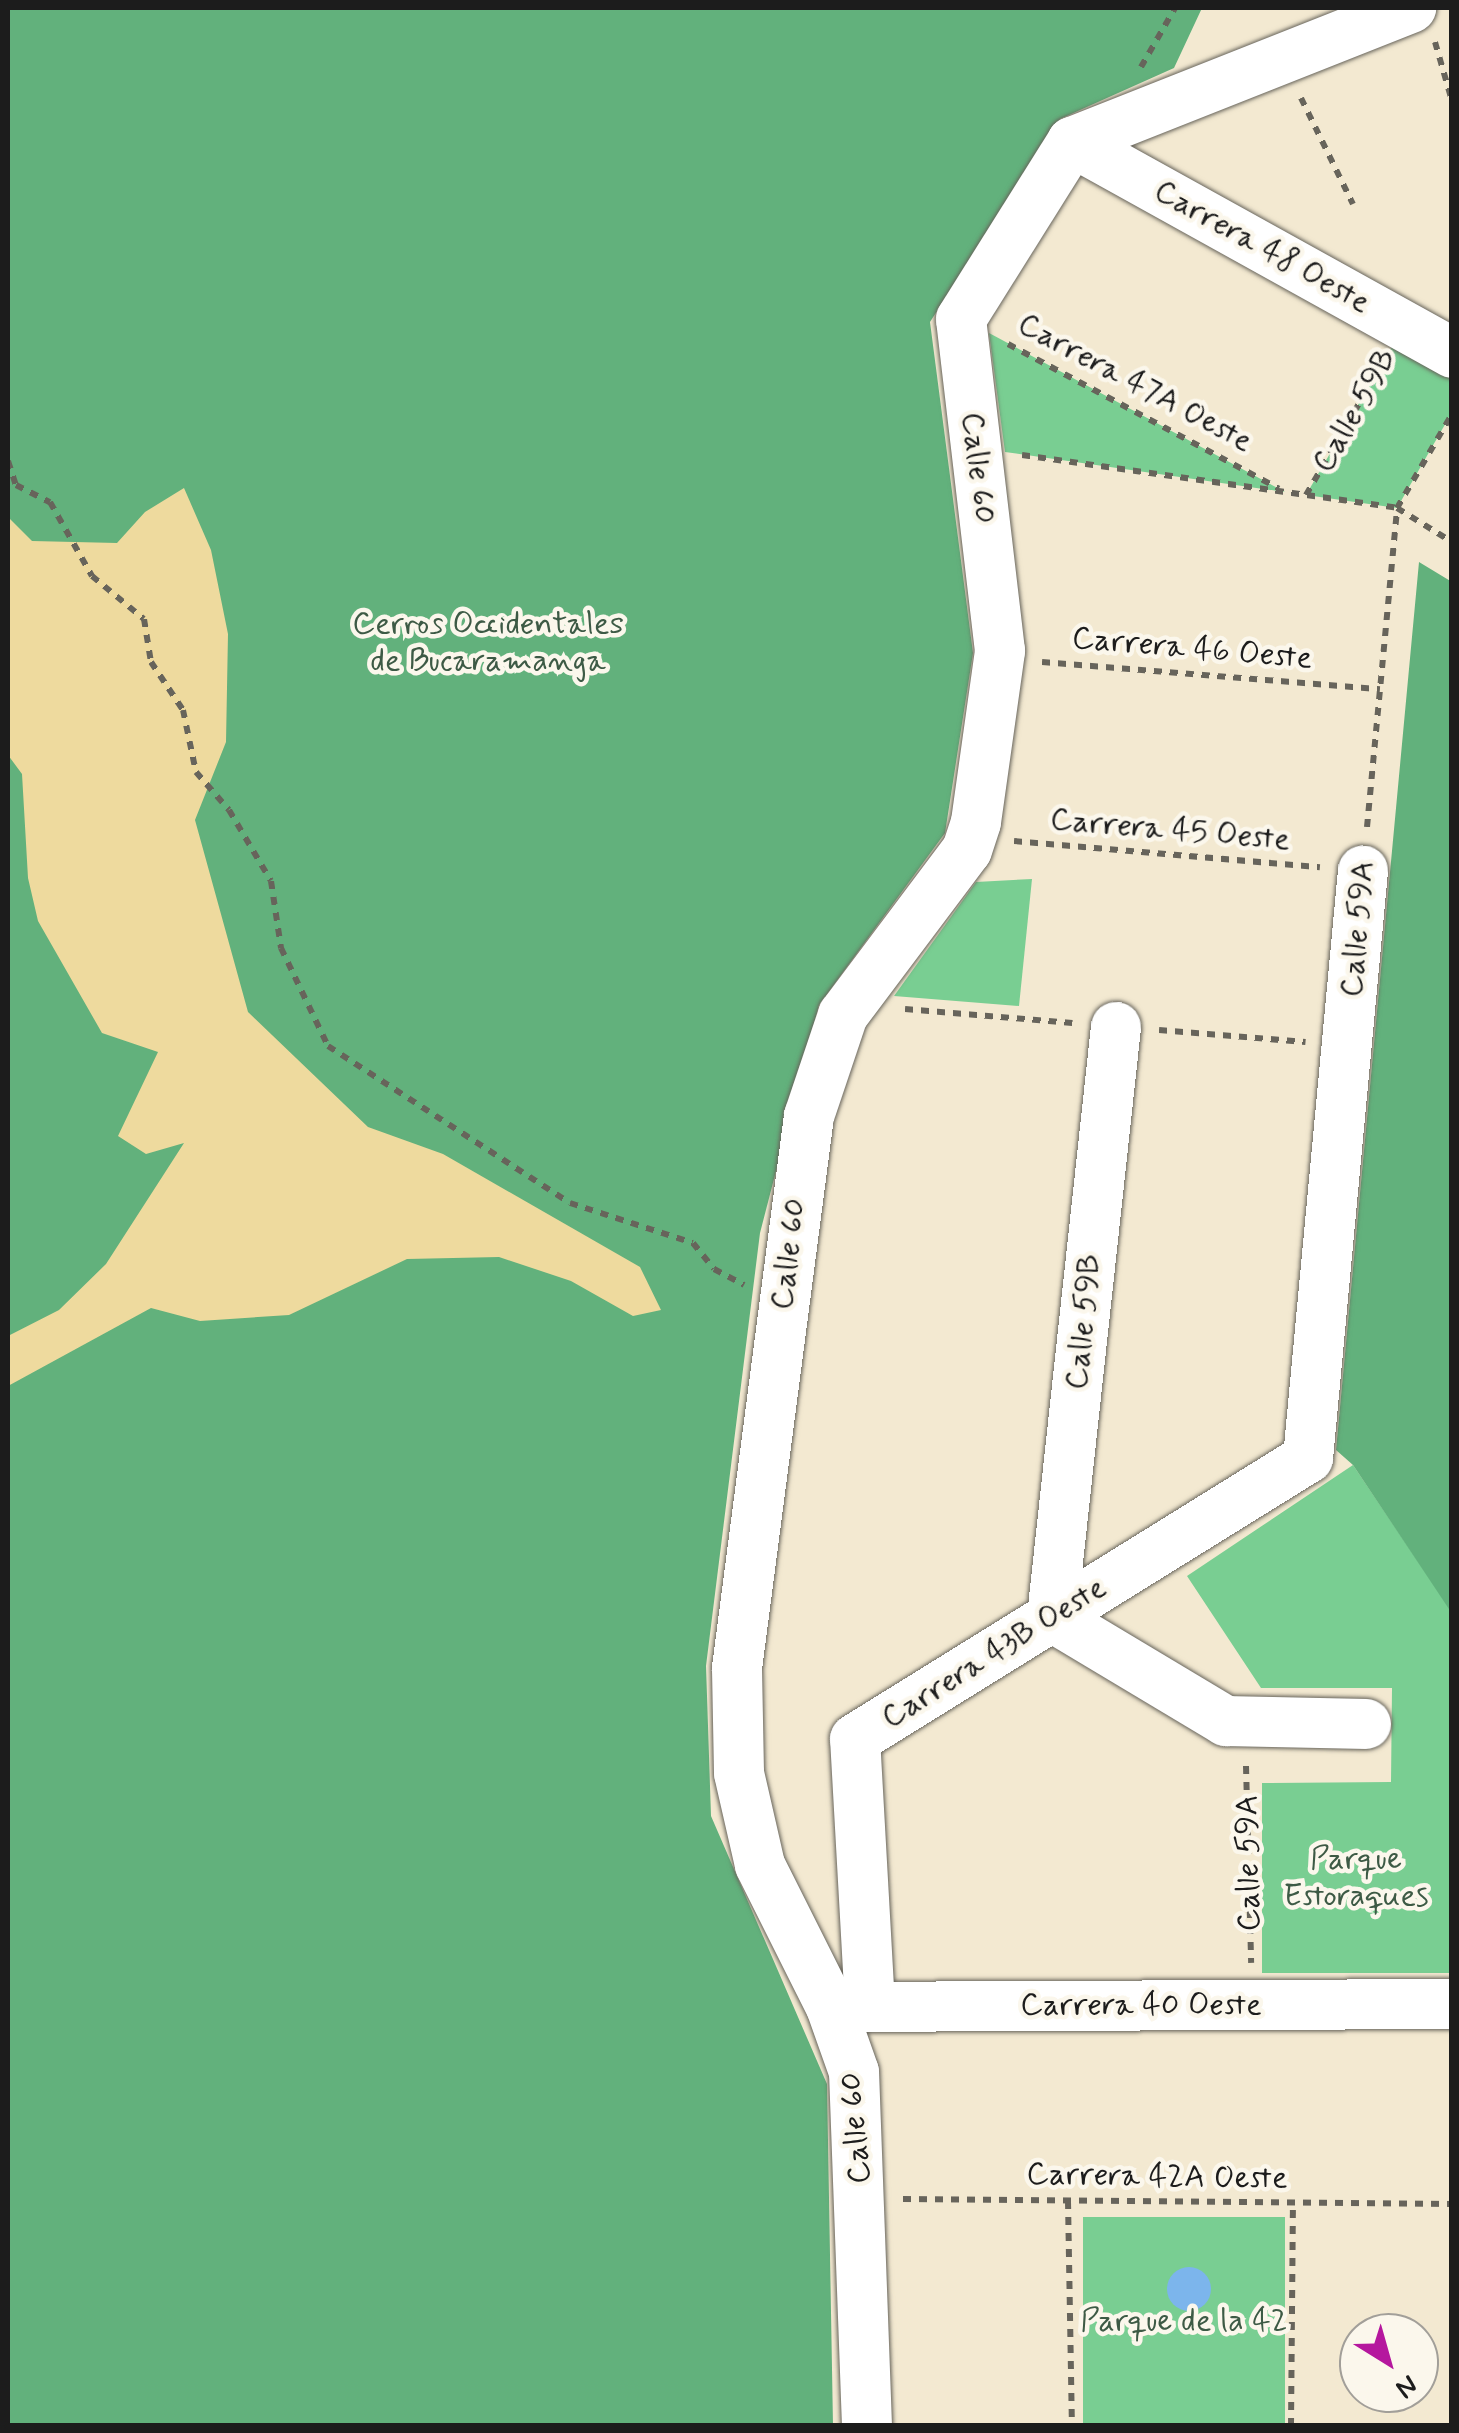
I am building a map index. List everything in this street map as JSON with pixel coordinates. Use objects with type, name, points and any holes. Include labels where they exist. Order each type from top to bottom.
[{"type":"street","points":[[961,319],[1072,142],[1282,59],[1421,17]]},
{"type":"street","name":"Carrera 48 Oeste","points":[[1072,142],[1452,353]]},
{"type":"street","name":"Calle 60","points":[[867,2426],[862,2199],[850,2006],[760,1866],[739,1773],[738,1668],[801,1151],[835,1031],[972,838],[999,658],[961,319]]},
{"type":"street","name":"Calle 59A","points":[[1308,1458],[1363,871]]},
{"type":"street","name":"Calle 59B","points":[[1052,1617],[1116,1027]]},
{"type":"street","name":"Carrera 43B Oeste","points":[[850,2006],[856,1739],[1308,1458]]},
{"type":"street","points":[[1052,1617],[1226,1721],[1366,1724]]},
{"type":"street","name":"Carrera 40 Oeste","points":[[850,2006],[1452,2004]]},
{"type":"path","points":[[1421,17],[1452,101]]},
{"type":"path","points":[[1282,59],[1353,204]]},
{"type":"path","name":"Carrera 47A Oeste","points":[[961,319],[1284,492]]},
{"type":"path","name":"Calle 59B","points":[[1306,495],[1404,326]]},
{"type":"path","name":"Calle 59A","points":[[1363,871],[1397,508],[1452,414]]},
{"type":"path","points":[[976,448],[1397,508],[1452,542]]},
{"type":"path","points":[[8,462],[16,485],[50,502],[92,576],[144,619],[151,662],[183,710],[196,772],[229,810],[271,881],[281,948],[328,1046],[570,1203],[693,1243],[714,1269],[783,1297]]},
{"type":"path","name":"Carrera 46 Oeste","points":[[999,658],[1380,689]]},
{"type":"path","name":"Carrera 45 Oeste","points":[[972,838],[1363,871]]},
{"type":"path","name":"Calle 59A","points":[[1245,1722],[1252,2004]]},
{"type":"path","name":"Carrera 42A Oeste","points":[[862,2199],[1452,2204]]},
{"type":"path","points":[[1068,2201],[1072,2426]]},
{"type":"path","points":[[1291,2426],[1293,2203]]},
{"type":"green space","name":"Cerros Occidentales de Bucaramanga","points":[[8,8],[1202,8],[1174,68],[1060,119],[930,322],[973,653],[945,833],[819,1005],[760,1233],[706,1666],[711,1816],[827,2084],[833,2425],[8,2426]]},
{"type":"green space","points":[[989,333],[1285,492],[1005,452]]},
{"type":"green space","points":[[1392,346],[1451,379],[1451,414],[1397,508],[1306,495]]},
{"type":"green space","points":[[1419,562],[1452,582],[1451,1612],[1353,1465],[1336,1450]]},
{"type":"green space","points":[[1032,879],[1019,1006],[894,996],[976,882]]},
{"type":"green space","name":"Parque Estoraques","points":[[1353,1465],[1452,1612],[1451,1973],[1262,1973],[1262,1783],[1391,1782],[1392,1688],[1261,1688],[1187,1576]]},
{"type":"green space","name":"Parque de la 42","points":[[1083,2217],[1285,2217],[1285,2426],[1083,2426]]},
{"type":"sand","points":[[184,488],[211,550],[228,634],[226,742],[195,820],[248,1012],[368,1127],[443,1154],[640,1267],[661,1310],[633,1316],[571,1281],[499,1257],[407,1259],[289,1315],[200,1321],[151,1308],[8,1386],[8,1336],[59,1310],[106,1264],[184,1143],[146,1154],[118,1136],[158,1052],[102,1033],[38,921],[28,878],[22,774],[8,755],[8,517],[32,541],[117,543],[145,512]]},
{"type":"water","points":[[1189,2267],[1204,2274],[1211,2289],[1204,2304],[1189,2311],[1174,2304],[1167,2289],[1174,2274]]}]
